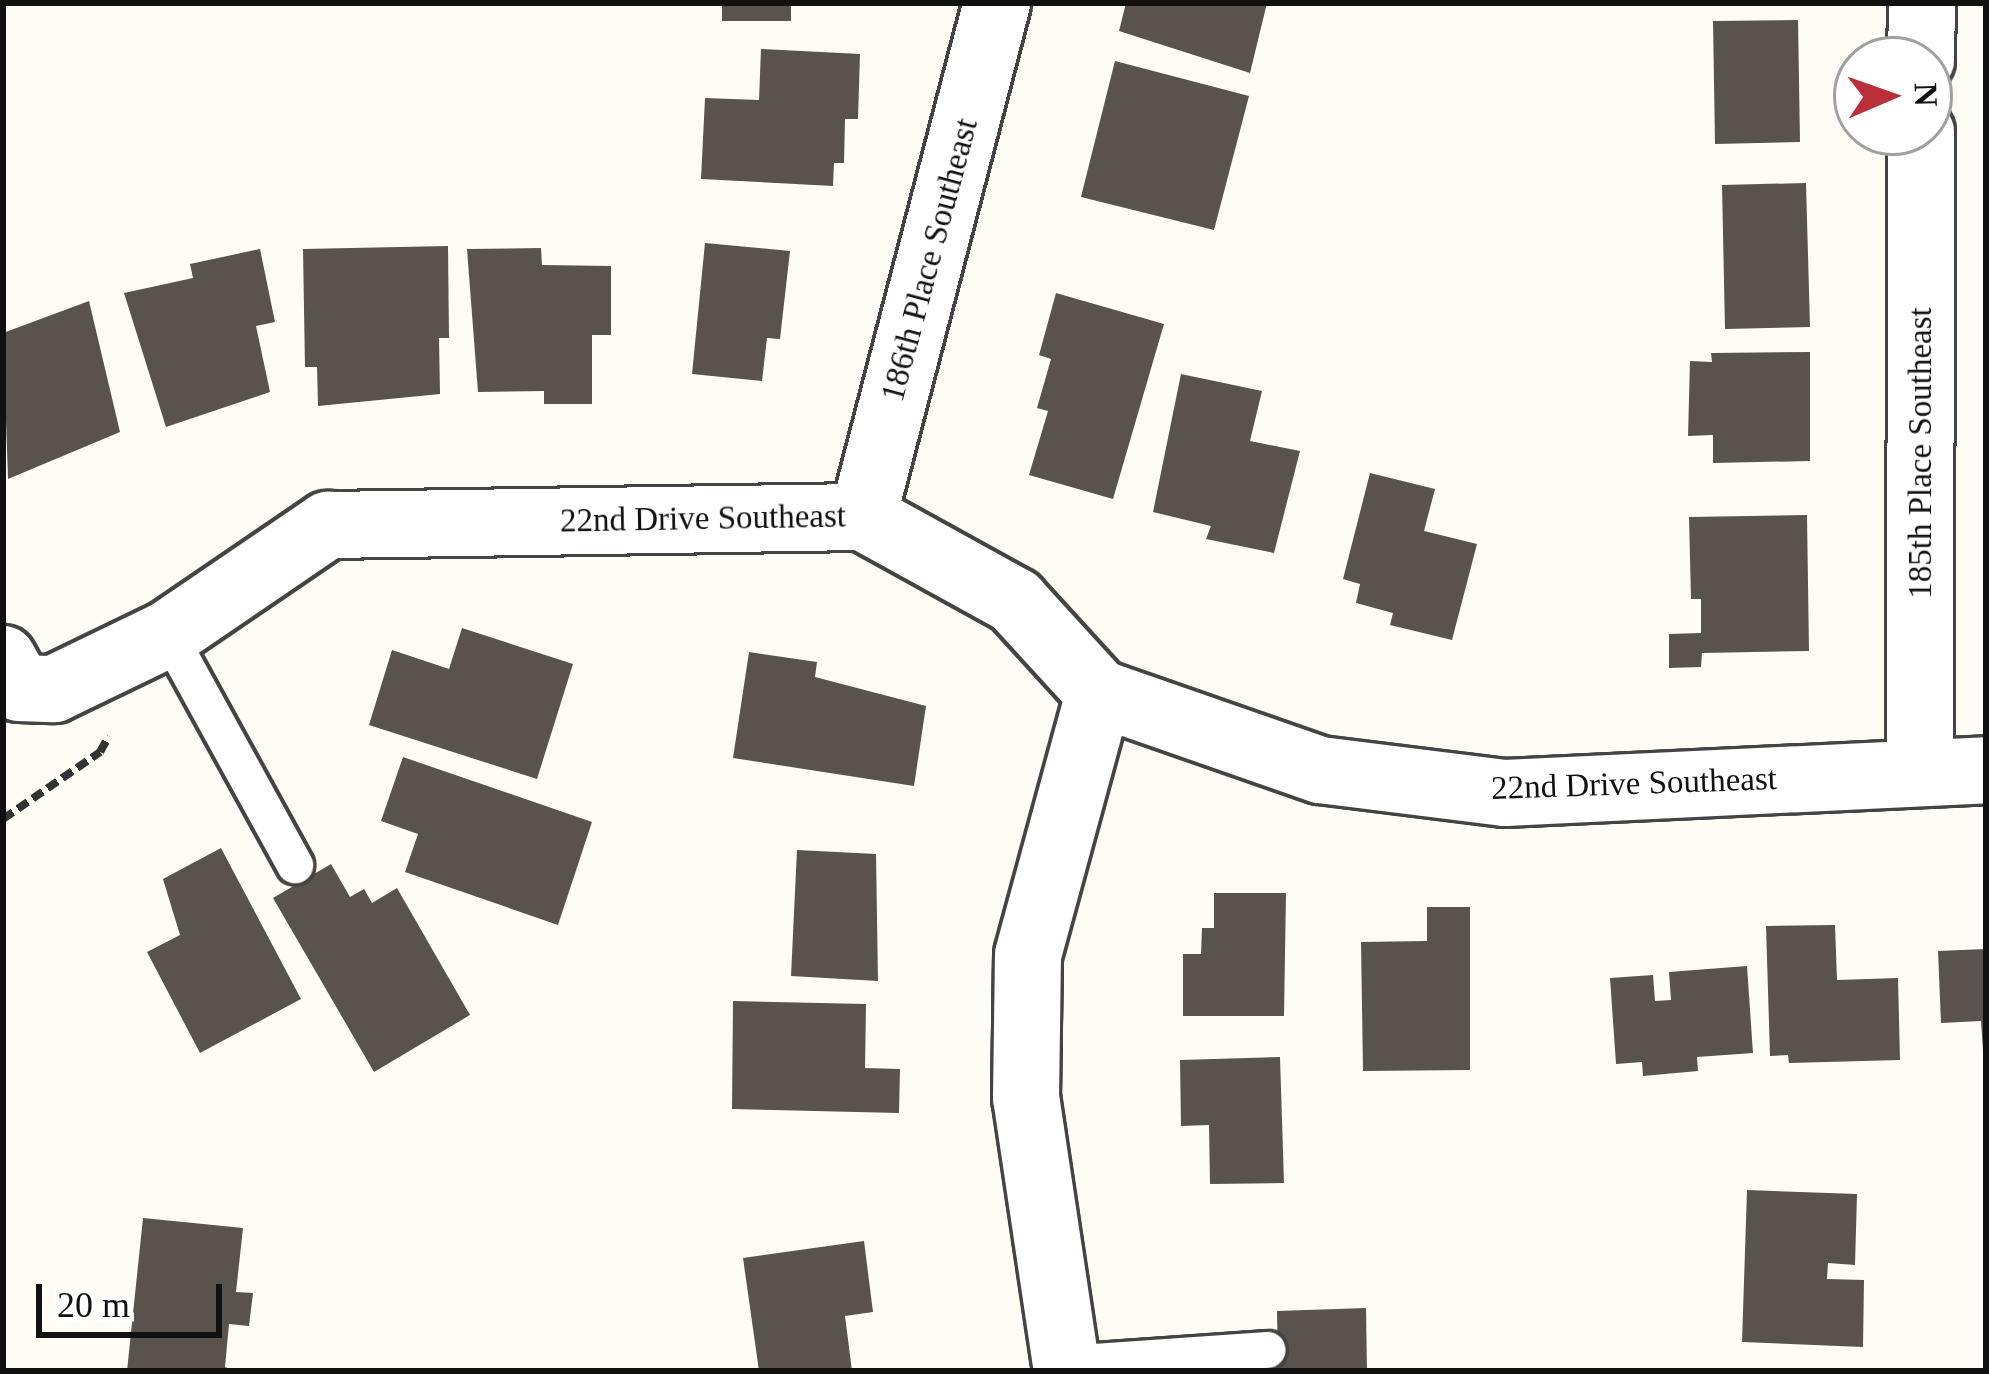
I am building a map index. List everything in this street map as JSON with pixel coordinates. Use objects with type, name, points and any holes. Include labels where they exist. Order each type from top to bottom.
[{"type":"street","name":"186th Place Southeast","points":[[863,517],[997,3]]},
{"type":"street","points":[[1922,3],[1922,36]]},
{"type":"street","name":"185th Place Southeast","points":[[1920,773],[1921,156]]},
{"type":"street","name":"22nd Drive Southeast","points":[[3,658],[19,688],[54,689],[168,634],[328,525],[863,517],[1015,602],[1099,692],[1320,770],[1505,793],[1986,770]]},
{"type":"street","points":[[1066,1367],[1026,1098],[1028,955],[1099,692]]},
{"type":"lane","points":[[168,634],[295,866]]},
{"type":"lane","points":[[1066,1367],[1268,1350]]},
{"type":"building","points":[[722,3],[791,3],[791,21],[722,21]]},
{"type":"building","points":[[1126,3],[1267,3],[1250,73],[1119,31]]},
{"type":"building","points":[[1798,20],[1800,142],[1715,144],[1713,21]]},
{"type":"building","points":[[761,49],[860,54],[858,119],[845,119],[844,163],[834,163],[833,186],[701,179],[705,98],[759,100]]},
{"type":"building","points":[[1115,61],[1249,96],[1214,230],[1081,197]]},
{"type":"building","points":[[1806,183],[1810,327],[1725,329],[1722,185]]},
{"type":"building","points":[[705,243],[790,251],[780,339],[767,338],[762,381],[692,374]]},
{"type":"building","points":[[448,246],[449,338],[439,338],[440,394],[318,406],[317,367],[305,367],[303,249]]},
{"type":"building","points":[[541,248],[542,265],[611,266],[611,335],[592,335],[592,404],[544,404],[544,391],[478,392],[467,249]]},
{"type":"building","points":[[260,249],[275,322],[256,326],[270,392],[166,427],[124,293],[193,278],[190,264]]},
{"type":"building","points":[[1056,293],[1164,324],[1113,499],[1029,475],[1048,411],[1037,408],[1051,359],[1039,355]]},
{"type":"building","points":[[89,301],[120,432],[8,479],[3,333]]},
{"type":"building","points":[[1810,352],[1810,461],[1713,463],[1713,435],[1688,436],[1690,361],[1712,362],[1711,353]]},
{"type":"building","points":[[1181,374],[1262,391],[1250,441],[1300,451],[1274,553],[1206,539],[1211,526],[1153,512]]},
{"type":"building","points":[[1370,473],[1435,489],[1424,531],[1477,544],[1452,640],[1390,625],[1393,613],[1356,603],[1360,584],[1343,579]]},
{"type":"building","points":[[1807,515],[1809,651],[1702,653],[1701,667],[1669,668],[1669,634],[1701,633],[1701,599],[1691,599],[1689,517]]},
{"type":"building","points":[[462,628],[573,664],[537,779],[369,725],[392,650],[449,669]]},
{"type":"building","points":[[749,652],[817,662],[815,677],[926,706],[914,786],[733,758]]},
{"type":"building","points":[[403,757],[592,822],[558,925],[405,872],[418,834],[381,821]]},
{"type":"building","points":[[221,848],[301,999],[200,1053],[147,952],[180,935],[163,879]]},
{"type":"building","points":[[797,850],[876,854],[878,981],[791,976]]},
{"type":"building","points":[[331,864],[350,897],[364,889],[372,903],[397,888],[470,1015],[374,1072],[273,898]]},
{"type":"building","points":[[1214,893],[1286,893],[1284,1016],[1183,1016],[1183,954],[1201,954],[1202,928],[1214,928]]},
{"type":"building","points":[[1427,907],[1470,907],[1470,1070],[1363,1071],[1361,942],[1427,941]]},
{"type":"building","points":[[1835,925],[1837,980],[1898,978],[1900,1060],[1789,1063],[1788,1055],[1770,1056],[1766,926]]},
{"type":"building","points":[[1986,949],[1983,1050],[1981,1021],[1941,1023],[1938,951]]},
{"type":"building","points":[[1747,966],[1753,1053],[1697,1057],[1698,1071],[1643,1076],[1642,1062],[1616,1064],[1610,978],[1653,975],[1655,1001],[1671,1000],[1669,972]]},
{"type":"building","points":[[733,1001],[866,1004],[865,1068],[900,1069],[899,1113],[732,1109]]},
{"type":"building","points":[[1280,1057],[1284,1183],[1210,1184],[1209,1125],[1181,1126],[1180,1060]]},
{"type":"building","points":[[1747,1190],[1857,1194],[1855,1265],[1828,1263],[1827,1279],[1864,1280],[1863,1347],[1742,1342]]},
{"type":"building","points":[[143,1218],[243,1228],[236,1292],[253,1293],[249,1326],[229,1324],[225,1367],[235,1371],[127,1371]]},
{"type":"building","points":[[864,1241],[873,1312],[845,1316],[852,1371],[759,1371],[743,1258]]},
{"type":"building","points":[[1366,1308],[1367,1371],[1278,1371],[1277,1311]]}]
